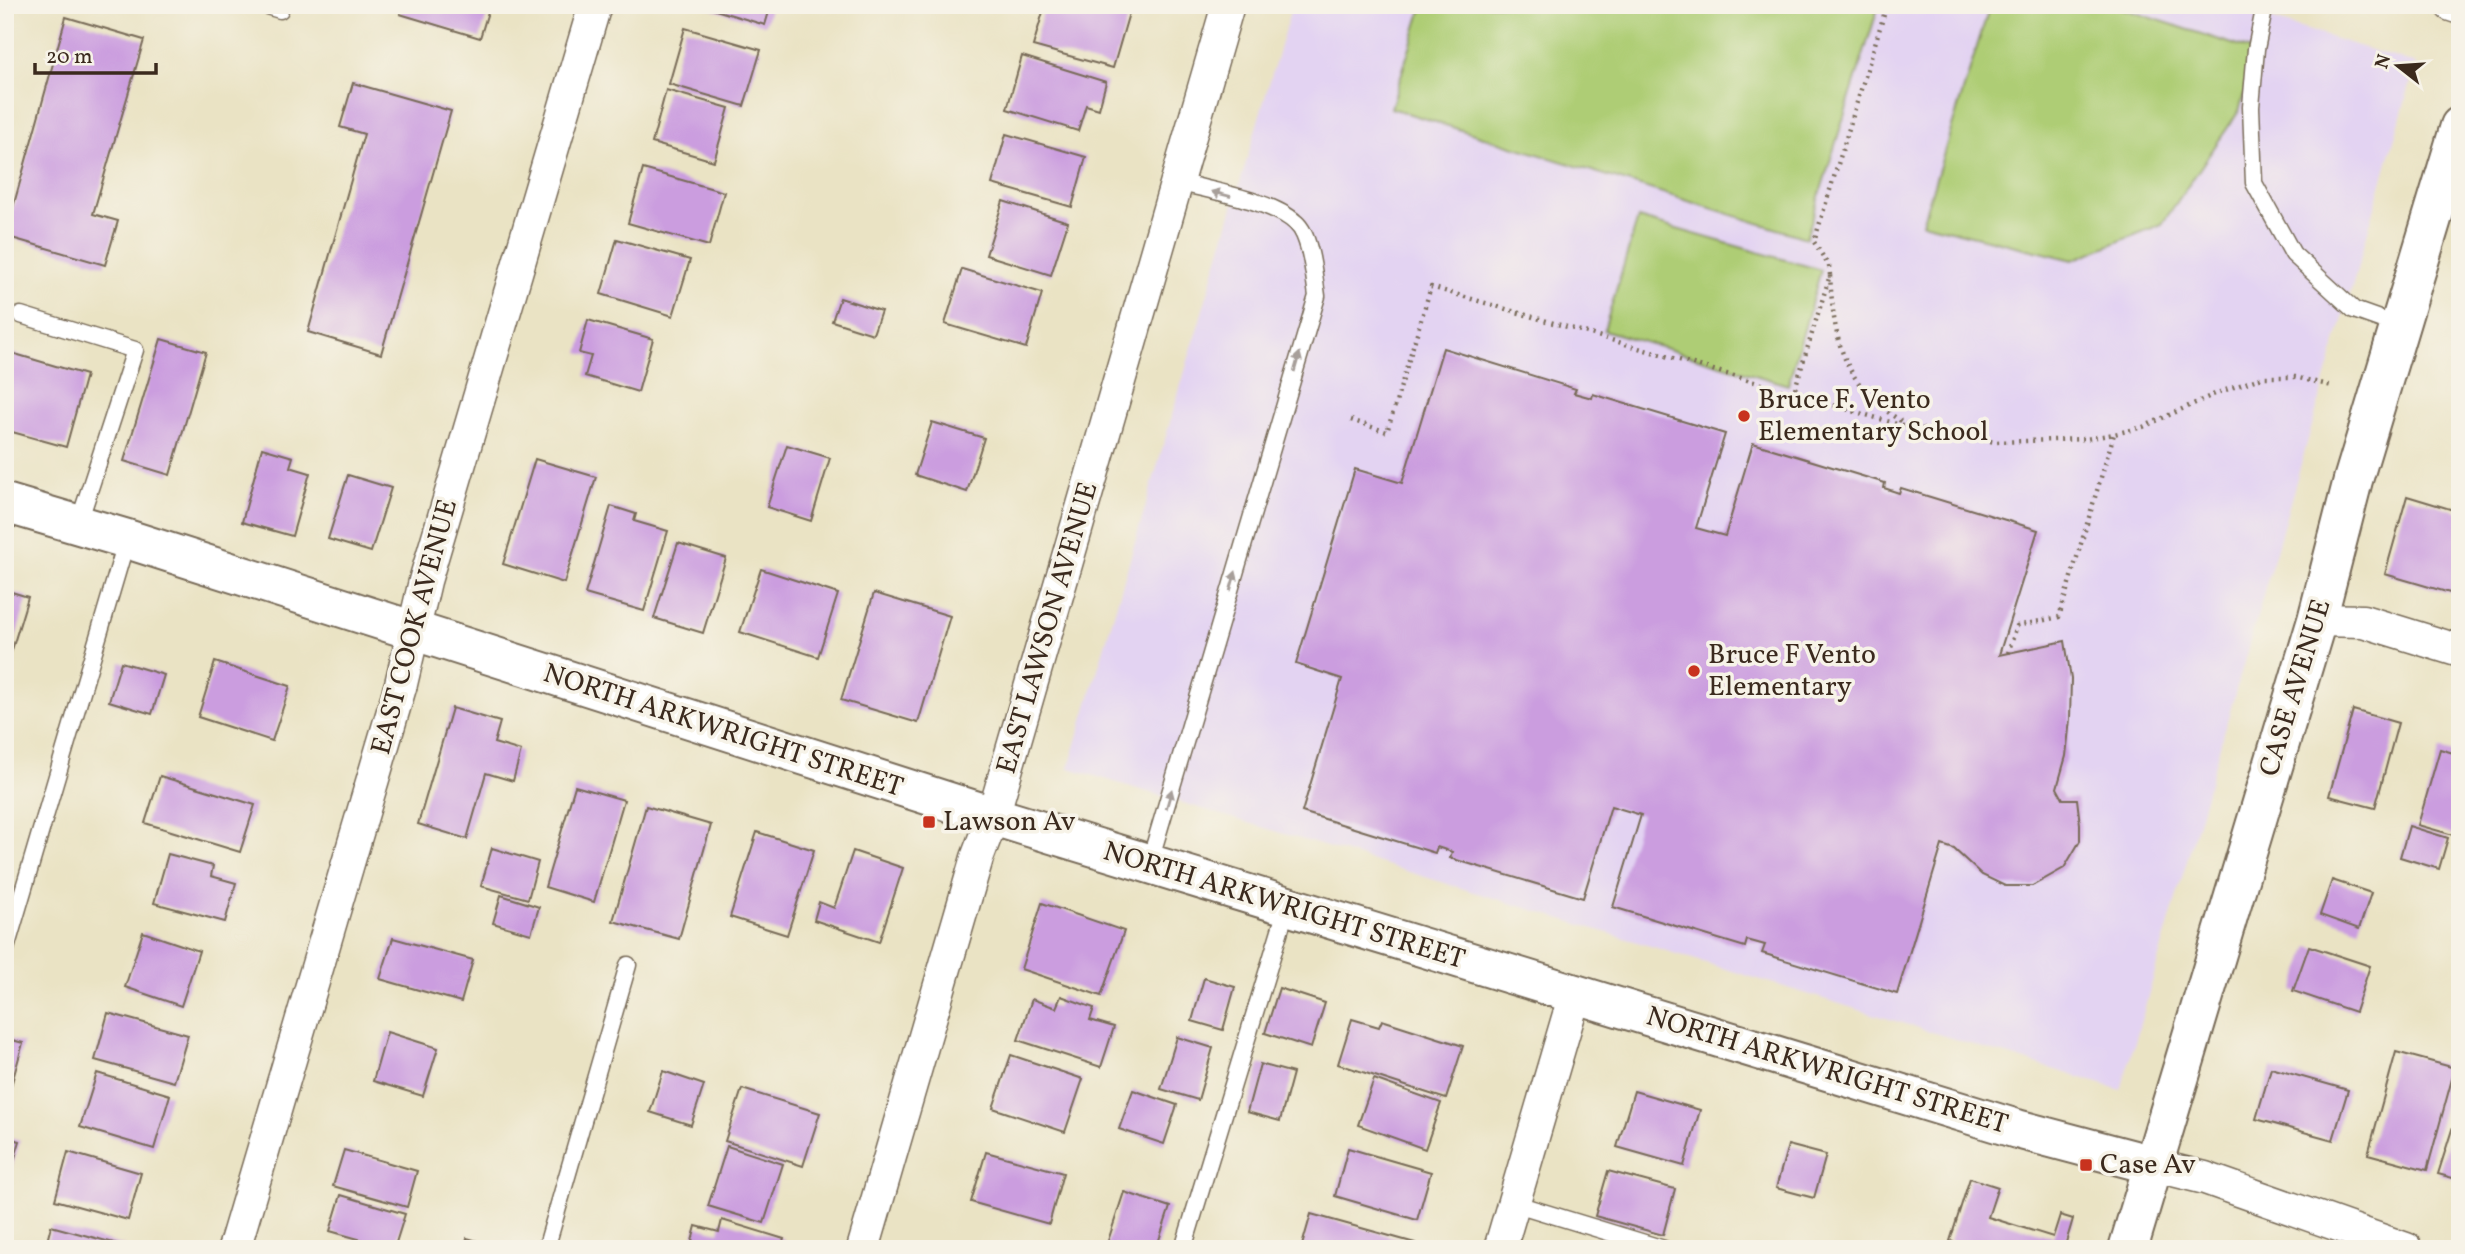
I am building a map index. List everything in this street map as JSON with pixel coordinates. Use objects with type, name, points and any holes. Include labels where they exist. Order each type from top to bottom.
[{"type":"street","name":"EAST COOK AVENUE","points":[[234,1249],[401,684],[425,581],[595,5]]},
{"type":"street","name":"EAST LAWSON AVENUE","points":[[863,1249],[977,858],[993,817],[1228,5]]},
{"type":"street","points":[[2451,5],[2460,8]]},
{"type":"street","name":"CASE AVENUE","points":[[2128,1249],[2317,620],[2353,480],[2460,126]]},
{"type":"street","name":"NORTH ARKWRIGHT STREET","points":[[5,503],[127,539],[993,817],[2017,1129],[2205,1178],[2406,1249]]},
{"type":"street","points":[[2317,620],[2363,621],[2460,651]]},
{"type":"street","points":[[1500,1249],[1575,994]]},
{"type":"lane","points":[[263,5],[280,10]]},
{"type":"lane","points":[[2265,5],[2256,49],[2251,107],[2255,183],[2293,254],[2354,310],[2399,326]]},
{"type":"lane","points":[[1149,864],[1317,296],[1311,254],[1298,223],[1269,208],[1178,182]]},
{"type":"lane","points":[[21,315],[135,350],[78,524]]},
{"type":"lane","points":[[5,952],[127,539]]},
{"type":"lane","points":[[1183,1249],[1287,907]]},
{"type":"lane","points":[[546,1249],[628,965]]},
{"type":"lane","points":[[1513,1203],[1664,1249]]},
{"type":"path","points":[[1887,5],[1814,242],[1829,266],[1833,327],[1841,352],[1866,393],[1885,411],[1910,427]]},
{"type":"path","points":[[1793,395],[1830,275]]},
{"type":"path","points":[[1351,420],[1387,432],[1431,287],[1793,395],[1910,427],[1995,442],[2058,441],[2114,434],[2143,427],[2217,393],[2263,377],[2295,377],[2332,386]]},
{"type":"path","points":[[2008,653],[2017,626],[2059,617],[2114,434]]},
{"type":"shaded area","name":"Bruce F. Vento Elementary School","points":[[1292,5],[2226,5],[2416,64],[2121,1090],[1069,768]]},
{"type":"green space","points":[[1423,5],[1879,5],[1806,238],[1391,108]]},
{"type":"green space","points":[[1990,5],[2112,5],[2257,52],[2239,111],[2162,224],[2073,260],[1922,223]]},
{"type":"green space","points":[[1638,218],[1821,270],[1788,385],[1604,330]]},
{"type":"building","points":[[402,5],[490,5],[480,38],[400,14]]},
{"type":"building","points":[[699,5],[771,5],[765,25]]},
{"type":"building","points":[[1045,5],[1101,5],[1129,13],[1113,68],[1033,46]]},
{"type":"building","points":[[66,17],[144,40],[93,214],[118,221],[105,265],[5,236]]},
{"type":"building","points":[[685,28],[761,50],[744,106],[669,84]]},
{"type":"building","points":[[1022,56],[1106,82],[1099,109],[1086,105],[1078,131],[1007,109]]},
{"type":"building","points":[[353,83],[451,111],[381,354],[308,332],[364,134],[340,127]]},
{"type":"building","points":[[666,90],[729,108],[714,161],[652,143]]},
{"type":"building","points":[[1006,134],[1086,157],[1072,207],[992,184]]},
{"type":"building","points":[[643,169],[724,192],[709,246],[628,223]]},
{"type":"building","points":[[1003,201],[1068,222],[1051,275],[986,255]]},
{"type":"building","points":[[617,239],[690,260],[673,316],[601,294]]},
{"type":"building","points":[[962,269],[1042,293],[1026,348],[945,324]]},
{"type":"building","points":[[840,298],[881,311],[873,334],[832,321]]},
{"type":"building","points":[[588,320],[653,339],[638,392],[585,376],[591,356],[579,353]]},
{"type":"building","points":[[161,339],[206,352],[170,475],[124,461]]},
{"type":"building","name":"Bruce F Vento Elementary","points":[[1443,348],[1576,389],[1574,393],[1592,398],[1593,394],[1725,434],[1696,528],[1725,536],[1753,443],[1885,483],[1884,488],[1899,493],[1901,488],[2038,530],[1999,655],[2065,641],[2071,679],[2070,719],[2066,756],[2057,788],[2063,799],[2077,799],[2080,841],[2064,868],[2032,886],[2005,886],[1982,875],[1954,849],[1942,845],[1897,994],[1762,953],[1765,945],[1747,940],[1745,947],[1613,907],[1641,815],[1611,806],[1583,898],[1450,858],[1452,852],[1437,847],[1435,853],[1302,812],[1342,679],[1296,664],[1355,469],[1402,483]]},
{"type":"building","points":[[5,351],[86,375],[66,447],[5,430]]},
{"type":"building","points":[[932,422],[984,438],[967,492],[915,475]]},
{"type":"building","points":[[787,445],[830,458],[811,521],[767,507]]},
{"type":"building","points":[[262,448],[293,457],[290,467],[310,473],[292,536],[242,522]]},
{"type":"building","points":[[535,459],[596,477],[564,583],[503,564]]},
{"type":"building","points":[[348,475],[391,488],[371,552],[328,539]]},
{"type":"building","points":[[2407,496],[2460,512],[2460,596],[2385,574]]},
{"type":"building","points":[[611,506],[636,514],[634,521],[668,531],[644,611],[585,594]]},
{"type":"building","points":[[678,543],[726,558],[703,633],[654,618]]},
{"type":"building","points":[[761,569],[838,594],[818,657],[740,632]]},
{"type":"building","points":[[5,590],[28,597],[11,653],[5,652]]},
{"type":"building","points":[[874,593],[950,616],[918,723],[841,700]]},
{"type":"building","points":[[121,662],[164,675],[152,714],[109,701]]},
{"type":"building","points":[[215,662],[290,686],[272,741],[198,717]]},
{"type":"building","points":[[452,708],[500,722],[494,743],[521,751],[513,781],[486,773],[467,839],[418,824]]},
{"type":"building","points":[[2353,710],[2398,723],[2375,808],[2329,796]]},
{"type":"building","points":[[2440,749],[2460,755],[2460,837],[2418,825]]},
{"type":"building","points":[[160,776],[255,805],[240,852],[145,823]]},
{"type":"building","points":[[575,786],[624,800],[594,902],[545,887]]},
{"type":"building","points":[[646,806],[711,825],[679,939],[613,921]]},
{"type":"building","points":[[2409,826],[2448,838],[2439,869],[2400,857]]},
{"type":"building","points":[[757,832],[814,850],[787,935],[730,917]]},
{"type":"building","points":[[492,848],[538,862],[528,899],[481,886]]},
{"type":"building","points":[[853,851],[903,868],[879,942],[814,920],[819,902],[834,908]]},
{"type":"building","points":[[168,854],[213,866],[211,876],[236,883],[225,922],[154,903]]},
{"type":"building","points":[[2332,880],[2371,893],[2359,929],[2320,915]]},
{"type":"building","points":[[501,895],[539,907],[531,934],[493,923]]},
{"type":"building","points":[[1042,903],[1124,931],[1101,996],[1021,969]]},
{"type":"building","points":[[143,932],[199,951],[181,1006],[125,987]]},
{"type":"building","points":[[393,938],[473,960],[461,1002],[380,979]]},
{"type":"building","points":[[2309,946],[2370,966],[2355,1012],[2293,991]]},
{"type":"building","points":[[1204,978],[1235,987],[1223,1030],[1192,1021]]},
{"type":"building","points":[[1279,988],[1325,1003],[1311,1048],[1265,1033]]},
{"type":"building","points":[[1061,996],[1094,1008],[1090,1020],[1114,1027],[1101,1067],[1018,1040],[1032,999],[1056,1008]]},
{"type":"building","points":[[108,1013],[188,1035],[174,1082],[95,1060]]},
{"type":"building","points":[[1352,1019],[1379,1027],[1382,1020],[1463,1046],[1446,1099],[1338,1064]]},
{"type":"building","points":[[387,1032],[438,1048],[423,1096],[373,1081]]},
{"type":"building","points":[[1177,1037],[1213,1048],[1198,1100],[1161,1089]]},
{"type":"building","points":[[5,1038],[23,1043],[11,1086],[5,1084]]},
{"type":"building","points":[[2396,1052],[2455,1068],[2427,1170],[2368,1154]]},
{"type":"building","points":[[1011,1055],[1083,1079],[1065,1132],[993,1108]]},
{"type":"building","points":[[1260,1064],[1293,1073],[1280,1121],[1247,1112]]},
{"type":"building","points":[[2271,1068],[2348,1090],[2333,1140],[2256,1119]]},
{"type":"building","points":[[663,1071],[704,1085],[691,1125],[650,1112]]},
{"type":"building","points":[[97,1073],[170,1095],[154,1149],[80,1127]]},
{"type":"building","points":[[1374,1079],[1441,1103],[1425,1149],[1358,1125]]},
{"type":"building","points":[[742,1089],[820,1113],[803,1166],[725,1141]]},
{"type":"building","points":[[1133,1090],[1177,1105],[1164,1144],[1119,1129]]},
{"type":"building","points":[[1634,1091],[1700,1110],[1684,1166],[1617,1147]]},
{"type":"building","points":[[2460,1104],[2460,1180],[2438,1174]]},
{"type":"building","points":[[5,1137],[20,1141],[6,1187],[5,1187]]},
{"type":"building","points":[[1788,1145],[1826,1155],[1814,1198],[1776,1188]]},
{"type":"building","points":[[727,1146],[783,1164],[764,1223],[708,1206]]},
{"type":"building","points":[[1348,1148],[1431,1172],[1417,1220],[1335,1196]]},
{"type":"building","points":[[344,1150],[417,1171],[407,1207],[333,1186]]},
{"type":"building","points":[[68,1152],[141,1173],[128,1220],[55,1200]]},
{"type":"building","points":[[986,1152],[1063,1173],[1049,1224],[971,1202]]},
{"type":"building","points":[[1608,1171],[1675,1189],[1663,1235],[1595,1216]]},
{"type":"building","points":[[1970,1178],[1998,1187],[1988,1217],[2053,1237],[2060,1215],[2073,1219],[2064,1249],[1974,1249],[1950,1241]]},
{"type":"building","points":[[1124,1192],[1170,1207],[1156,1249],[1106,1247]]},
{"type":"building","points":[[341,1195],[405,1214],[394,1249],[330,1231]]},
{"type":"building","points":[[1311,1214],[1415,1243],[1413,1249],[1301,1249]]},
{"type":"building","points":[[722,1220],[784,1239],[781,1249],[690,1249],[696,1226],[719,1232]]},
{"type":"building","points":[[51,1226],[125,1246],[125,1249],[45,1249]]},
{"type":"building","points":[[467,1238],[501,1248],[501,1249],[464,1249]]},
{"type":"building","points":[[968,1242],[989,1248],[989,1249],[966,1249]]},
{"type":"place","name":"Bruce F. Vento Elementary School","points":[[1744,416]]},
{"type":"place","name":"Bruce F Vento Elementary","points":[[1694,671]]},
{"type":"place","name":"Lawson Av","points":[[929,822]]},
{"type":"place","name":"Case Av","points":[[2086,1165]]}]
